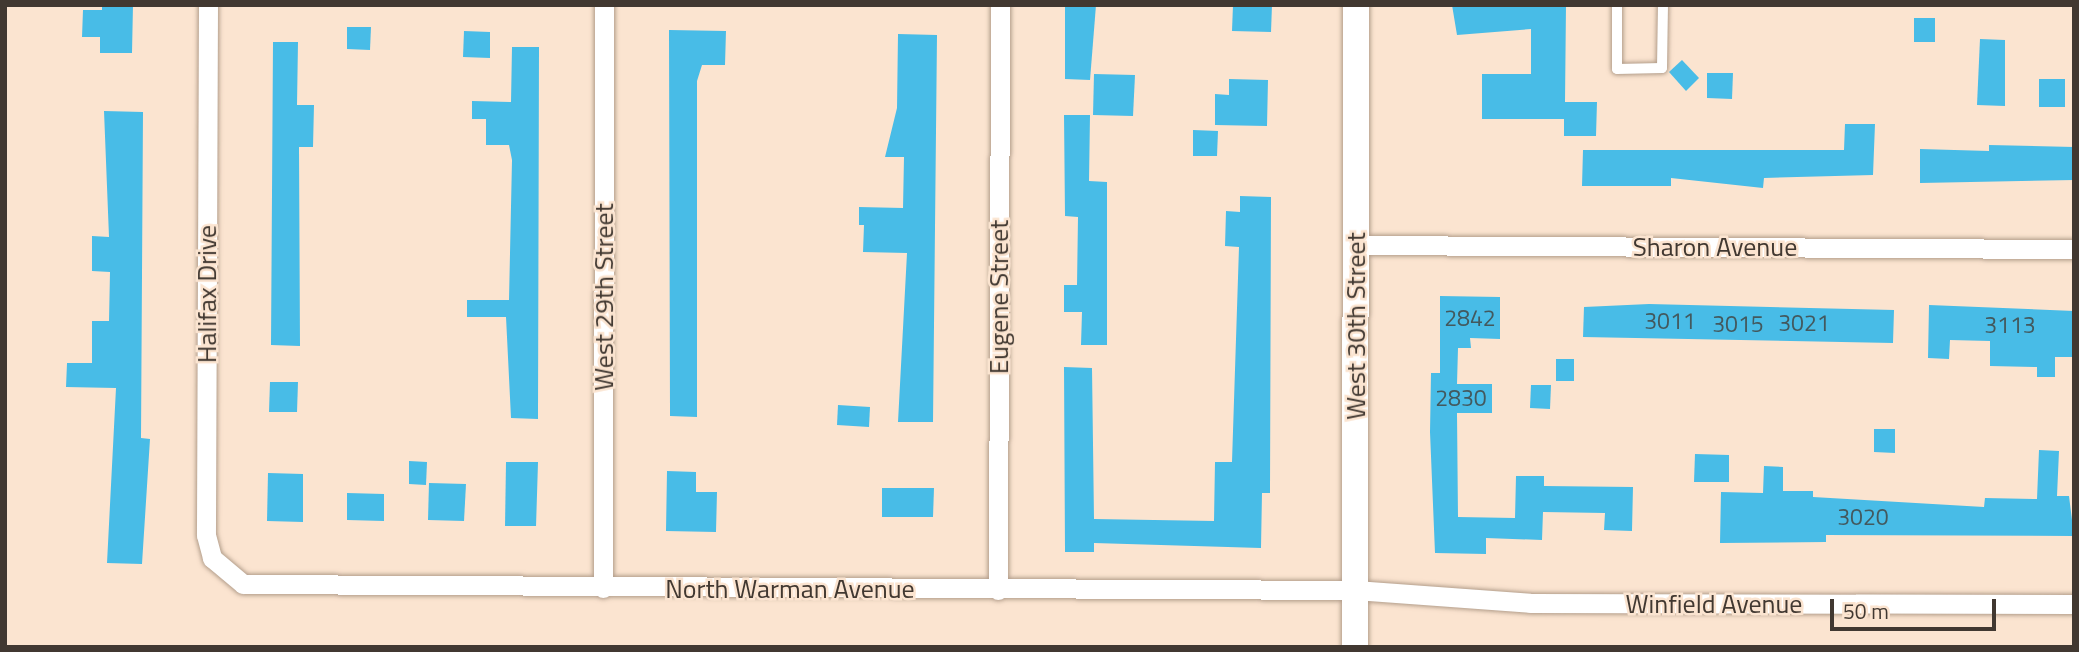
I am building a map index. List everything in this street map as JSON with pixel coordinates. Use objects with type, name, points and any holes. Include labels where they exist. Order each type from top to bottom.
[{"type":"main road","name":"West 30th Street","points":[[1354,647],[1356,5]]},
{"type":"street","name":"Halifax Drive","points":[[208,5],[206,535],[212,558],[228,576]]},
{"type":"street","name":"West 29th Street","points":[[603,588],[604,5]]},
{"type":"street","name":"Eugene Street","points":[[998,590],[1000,5]]},
{"type":"street","name":"Sharon Avenue","points":[[1356,245],[2074,249]]},
{"type":"street","name":"North Warman Avenue","points":[[228,576],[256,586],[1355,590]]},
{"type":"street","name":"Winfield Avenue","points":[[1355,590],[1530,603],[2074,604]]},
{"type":"lane","points":[[1617,5],[1617,69],[1662,68],[1663,5]]},
{"type":"building","points":[[102,5],[133,5],[132,53],[100,53],[100,37],[82,37],[83,10],[102,10]]},
{"type":"building","points":[[1065,5],[1096,5],[1090,80],[1065,79]]},
{"type":"building","points":[[1233,5],[1272,5],[1271,32],[1232,31]]},
{"type":"building","points":[[1452,5],[1566,5],[1565,102],[1597,102],[1596,136],[1564,136],[1564,119],[1482,119],[1482,74],[1531,74],[1531,29],[1457,35]]},
{"type":"building","points":[[1914,18],[1935,18],[1935,42],[1914,42]]},
{"type":"building","points":[[347,27],[371,27],[370,50],[347,49]]},
{"type":"building","points":[[669,30],[726,31],[725,65],[702,65],[697,81],[697,417],[670,416]]},
{"type":"building","points":[[464,31],[490,32],[490,58],[463,57]]},
{"type":"building","points":[[898,34],[937,35],[933,422],[898,422],[907,253],[863,252],[864,225],[859,225],[859,207],[903,208],[904,157],[885,157],[897,108]]},
{"type":"building","points":[[1980,39],[2005,40],[2005,106],[1977,105]]},
{"type":"building","points":[[273,42],[298,42],[297,105],[314,105],[313,147],[299,147],[300,346],[271,345]]},
{"type":"building","points":[[512,47],[539,47],[538,419],[511,418],[506,317],[467,317],[467,300],[509,300],[512,160],[509,145],[486,145],[486,119],[472,119],[472,101],[511,102]]},
{"type":"building","points":[[1682,60],[1699,78],[1686,91],[1669,72]]},
{"type":"building","points":[[1707,73],[1733,73],[1732,99],[1707,98]]},
{"type":"building","points":[[1094,74],[1135,75],[1133,116],[1093,115]]},
{"type":"building","points":[[1229,79],[1268,80],[1267,126],[1215,125],[1215,94],[1229,95]]},
{"type":"building","points":[[2039,79],[2065,79],[2065,107],[2039,107]]},
{"type":"building","points":[[104,111],[143,112],[141,438],[150,439],[142,564],[107,563],[116,388],[66,387],[67,363],[92,363],[92,321],[109,321],[110,272],[92,271],[92,236],[109,237]]},
{"type":"building","points":[[1064,115],[1090,115],[1089,181],[1107,182],[1107,345],[1081,345],[1082,312],[1064,312],[1064,285],[1077,285],[1078,217],[1065,216]]},
{"type":"building","points":[[1845,124],[1875,124],[1873,175],[1764,178],[1763,188],[1671,178],[1671,186],[1582,186],[1583,150],[1844,150]]},
{"type":"building","points":[[1193,130],[1218,131],[1217,156],[1193,156]]},
{"type":"building","points":[[1989,145],[2074,147],[2074,180],[1920,183],[1920,149],[1989,151]]},
{"type":"building","points":[[1240,196],[1271,197],[1270,493],[1262,493],[1261,548],[1094,543],[1094,552],[1065,552],[1064,367],[1092,368],[1094,519],[1214,521],[1215,462],[1232,462],[1239,247],[1225,246],[1226,211],[1240,212]]},
{"type":"building","points":[[1440,296],[1500,297],[1500,339],[1470,338],[1471,348],[1458,348],[1457,384],[1492,384],[1492,413],[1457,413],[1458,517],[1515,518],[1516,476],[1544,476],[1544,486],[1633,487],[1632,531],[1604,530],[1605,513],[1543,512],[1542,540],[1486,538],[1486,554],[1435,553],[1430,432],[1431,373],[1440,373]]},
{"type":"building","points":[[1649,304],[1894,310],[1893,343],[1583,337],[1584,307]]},
{"type":"building","points":[[1929,305],[2074,311],[2074,357],[2055,357],[2055,377],[2037,377],[2037,367],[1990,366],[1990,341],[1950,340],[1949,359],[1928,358]]},
{"type":"building","points":[[1556,359],[1574,359],[1574,381],[1556,381]]},
{"type":"building","points":[[270,382],[298,382],[297,412],[269,412]]},
{"type":"building","points":[[1531,385],[1551,385],[1550,409],[1530,408]]},
{"type":"building","points":[[838,405],[870,407],[869,427],[837,425]]},
{"type":"building","points":[[1874,429],[1895,429],[1895,453],[1874,452]]},
{"type":"building","points":[[2039,450],[2059,451],[2057,496],[2069,496],[2074,536],[1826,535],[1826,542],[1720,543],[1721,492],[1763,493],[1764,466],[1783,467],[1783,491],[1813,491],[1813,497],[1984,507],[1985,498],[2037,499]]},
{"type":"building","points":[[1695,454],[1729,455],[1729,482],[1694,482]]},
{"type":"building","points":[[409,461],[427,462],[426,485],[409,484]]},
{"type":"building","points":[[506,462],[538,462],[536,526],[505,526]]},
{"type":"building","points":[[667,471],[696,472],[696,492],[717,492],[716,532],[666,531]]},
{"type":"building","points":[[268,473],[303,474],[303,522],[267,521]]},
{"type":"building","points":[[429,483],[466,484],[464,521],[428,520]]},
{"type":"building","points":[[882,488],[934,488],[933,517],[882,517]]},
{"type":"building","points":[[347,493],[384,494],[384,521],[347,520]]}]
